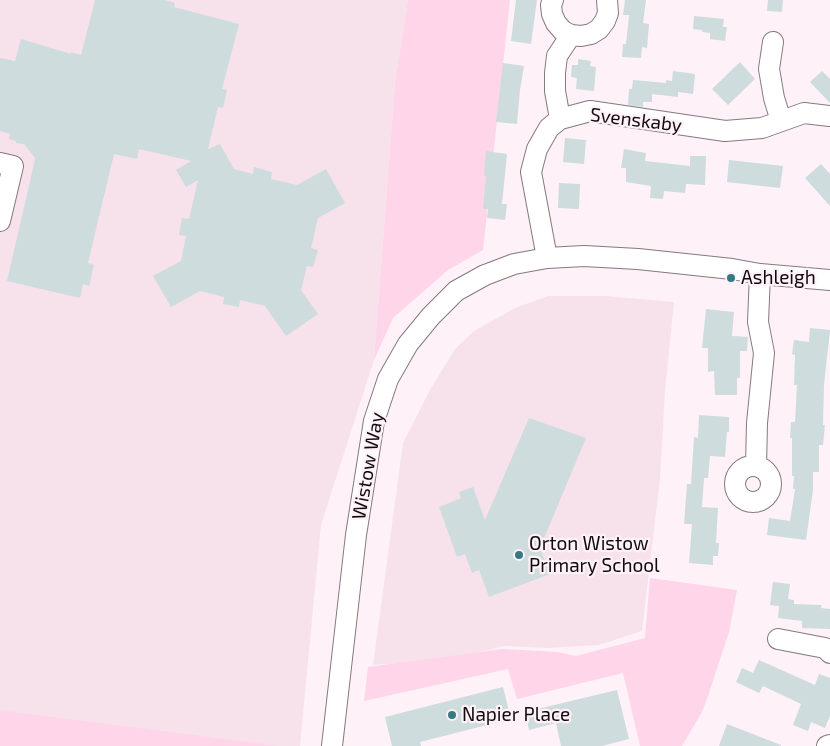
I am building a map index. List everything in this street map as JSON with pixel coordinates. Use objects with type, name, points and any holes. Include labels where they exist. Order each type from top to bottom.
[{"type":"street","points":[[553,0],[552,14],[556,24],[563,31],[581,36],[591,34],[599,29],[605,21],[608,13],[607,0]]},
{"type":"street","points":[[547,258],[530,172],[537,149],[549,128],[560,120],[555,91],[557,56],[572,35]]},
{"type":"street","points":[[773,42],[769,69],[774,98],[781,121]]},
{"type":"street","name":"Svenskaby","points":[[560,120],[590,111],[725,131],[762,128],[804,113],[830,116]]},
{"type":"street","points":[[0,163],[13,166],[0,221]]},
{"type":"street","name":"Wistow Way","points":[[332,746],[356,535],[374,421],[388,379],[408,344],[431,316],[456,291],[485,275],[514,264],[547,258],[584,256],[638,258],[760,274],[830,280]]},
{"type":"street","points":[[756,466],[757,423],[764,353],[758,322],[760,274]]},
{"type":"street","points":[[778,639],[825,648],[830,653]]},
{"type":"shaded area","points":[[0,0],[408,0],[395,82],[374,360],[321,525],[300,746],[0,746]]},
{"type":"shaded area","points":[[408,0],[510,0],[483,250],[448,270],[393,318],[374,360],[395,82]]},
{"type":"shaded area","name":"Orton Wistow Primary School","points":[[548,296],[604,296],[674,302],[665,391],[660,479],[642,631],[599,645],[548,648],[504,646],[449,660],[373,665],[403,443],[431,388],[455,349],[474,331],[515,308]]},
{"type":"shaded area","points":[[650,578],[737,590],[729,632],[708,696],[702,712],[682,746],[640,746],[623,673],[517,699],[508,669],[364,701],[368,667],[502,649],[558,652],[576,656],[645,638]]},
{"type":"shaded area","points":[[0,710],[279,746],[0,746]]},
{"type":"building","points":[[95,0],[165,0],[175,3],[174,7],[239,24],[222,89],[227,90],[223,108],[218,107],[208,149],[220,144],[234,169],[253,174],[254,167],[272,172],[271,179],[297,185],[326,169],[345,203],[318,218],[311,248],[318,250],[313,267],[307,266],[301,290],[318,314],[286,336],[265,306],[240,300],[239,307],[223,304],[224,297],[200,291],[171,307],[153,276],[181,261],[186,236],[179,235],[182,218],[189,219],[198,180],[186,187],[176,170],[191,161],[139,149],[137,159],[114,154],[88,263],[94,265],[89,286],[83,284],[80,298],[7,281],[35,158],[24,144],[16,143],[16,141],[9,139],[10,134],[0,131],[0,58],[15,61],[21,39],[71,54],[71,52],[81,55]]},
{"type":"building","points":[[516,0],[537,0],[531,44],[511,41]]},
{"type":"building","points":[[625,0],[646,0],[643,23],[649,24],[647,48],[642,47],[641,58],[622,57],[623,44],[626,44],[629,15],[623,15]]},
{"type":"building","points":[[768,0],[783,0],[782,12],[767,11]]},
{"type":"building","points":[[694,16],[724,19],[723,27],[727,27],[725,41],[710,39],[710,33],[693,29]]},
{"type":"building","points":[[578,59],[591,61],[590,66],[596,67],[594,91],[576,89],[577,78],[571,77],[572,65],[578,65]]},
{"type":"building","points":[[740,62],[755,79],[728,105],[712,89]]},
{"type":"building","points":[[503,63],[524,66],[517,124],[496,122]]},
{"type":"building","points":[[673,71],[695,74],[693,94],[678,92],[678,97],[652,94],[652,102],[643,102],[643,107],[628,105],[629,89],[632,89],[633,80],[666,83],[666,80],[672,81]]},
{"type":"building","points":[[822,71],[830,79],[830,103],[810,82]]},
{"type":"building","points":[[565,138],[586,140],[584,164],[563,162]]},
{"type":"building","points":[[624,149],[646,153],[645,161],[690,166],[690,156],[706,156],[705,185],[686,184],[685,193],[664,191],[663,199],[650,198],[651,186],[626,182],[626,168],[621,168]]},
{"type":"building","points":[[486,151],[507,154],[502,204],[507,204],[505,220],[487,218],[488,209],[483,209]]},
{"type":"building","points":[[729,160],[783,166],[780,188],[727,182]]},
{"type":"building","points":[[821,164],[830,174],[830,206],[805,178]]},
{"type":"building","points":[[559,183],[580,184],[579,209],[558,208]]},
{"type":"building","points":[[706,309],[734,312],[732,336],[748,337],[747,351],[740,351],[740,378],[737,378],[737,395],[715,395],[714,371],[708,372],[708,348],[702,348]]},
{"type":"building","points":[[810,328],[830,331],[824,384],[823,425],[825,425],[823,445],[819,445],[819,472],[813,472],[813,490],[806,540],[767,535],[769,518],[790,521],[795,489],[793,489],[794,476],[792,476],[792,438],[790,438],[791,422],[795,422],[797,385],[794,385],[795,355],[792,354],[794,340],[809,342]]},
{"type":"building","points":[[699,415],[729,417],[725,457],[710,456],[708,478],[704,478],[702,507],[718,508],[716,543],[719,543],[718,556],[713,556],[713,565],[689,563],[692,524],[684,524],[687,484],[691,484],[694,437],[698,438]]},
{"type":"building","points":[[529,418],[586,438],[540,548],[550,574],[489,597],[479,570],[472,573],[465,554],[457,557],[439,507],[461,498],[459,492],[473,487],[485,520]]},
{"type":"building","points":[[773,582],[790,584],[788,599],[794,600],[794,604],[822,605],[821,608],[830,609],[830,629],[802,628],[802,621],[778,618],[779,606],[770,605]]},
{"type":"building","points":[[759,660],[815,685],[819,674],[830,678],[830,716],[825,728],[811,722],[808,731],[793,725],[801,704],[763,686],[759,693],[736,682],[742,668],[753,673]]},
{"type":"building","name":"Napier Place","points":[[503,687],[511,719],[420,742],[421,746],[392,746],[385,717]]},
{"type":"building","points":[[617,690],[629,739],[602,746],[561,746],[556,723],[529,730],[525,712]]},
{"type":"building","points":[[727,724],[781,745],[781,746],[719,746]]},
{"type":"place","name":"Ashleigh","points":[[731,278]]},
{"type":"place","name":"Orton Wistow Primary School","points":[[519,555]]},
{"type":"place","name":"Napier Place","points":[[452,715]]}]
